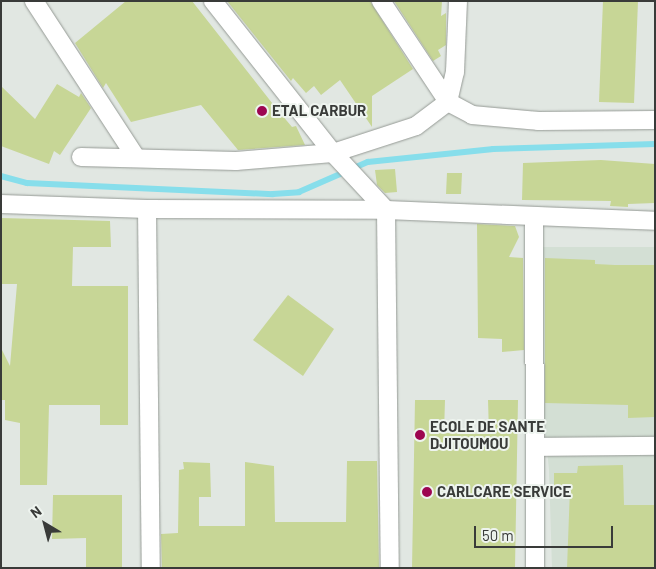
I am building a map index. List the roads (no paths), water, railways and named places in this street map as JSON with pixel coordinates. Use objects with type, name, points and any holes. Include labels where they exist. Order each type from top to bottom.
[{"type":"street","points":[[34,1],[134,156]]},
{"type":"street","points":[[212,1],[333,153],[382,206],[390,568]]},
{"type":"street","points":[[382,1],[448,102],[472,115],[539,121],[655,120]]},
{"type":"street","points":[[81,157],[134,156],[236,161],[333,153],[416,126],[448,102],[456,72],[458,1]]},
{"type":"street","points":[[1,204],[147,209],[382,206],[534,217],[655,221]]},
{"type":"street","points":[[147,209],[151,568]]},
{"type":"street","points":[[534,217],[535,568]]},
{"type":"street","points":[[535,447],[655,446]]},
{"type":"waterway","points":[[1,176],[27,183],[273,194],[299,192],[368,162],[493,149],[655,144]]},
{"type":"place","name":"ETAL CARBUR","points":[[262,111]]},
{"type":"place","name":"ECOLE DE SANTE DJITOUMOU","points":[[420,435]]},
{"type":"place","name":"CARLCARE SERVICE","points":[[427,492]]}]
